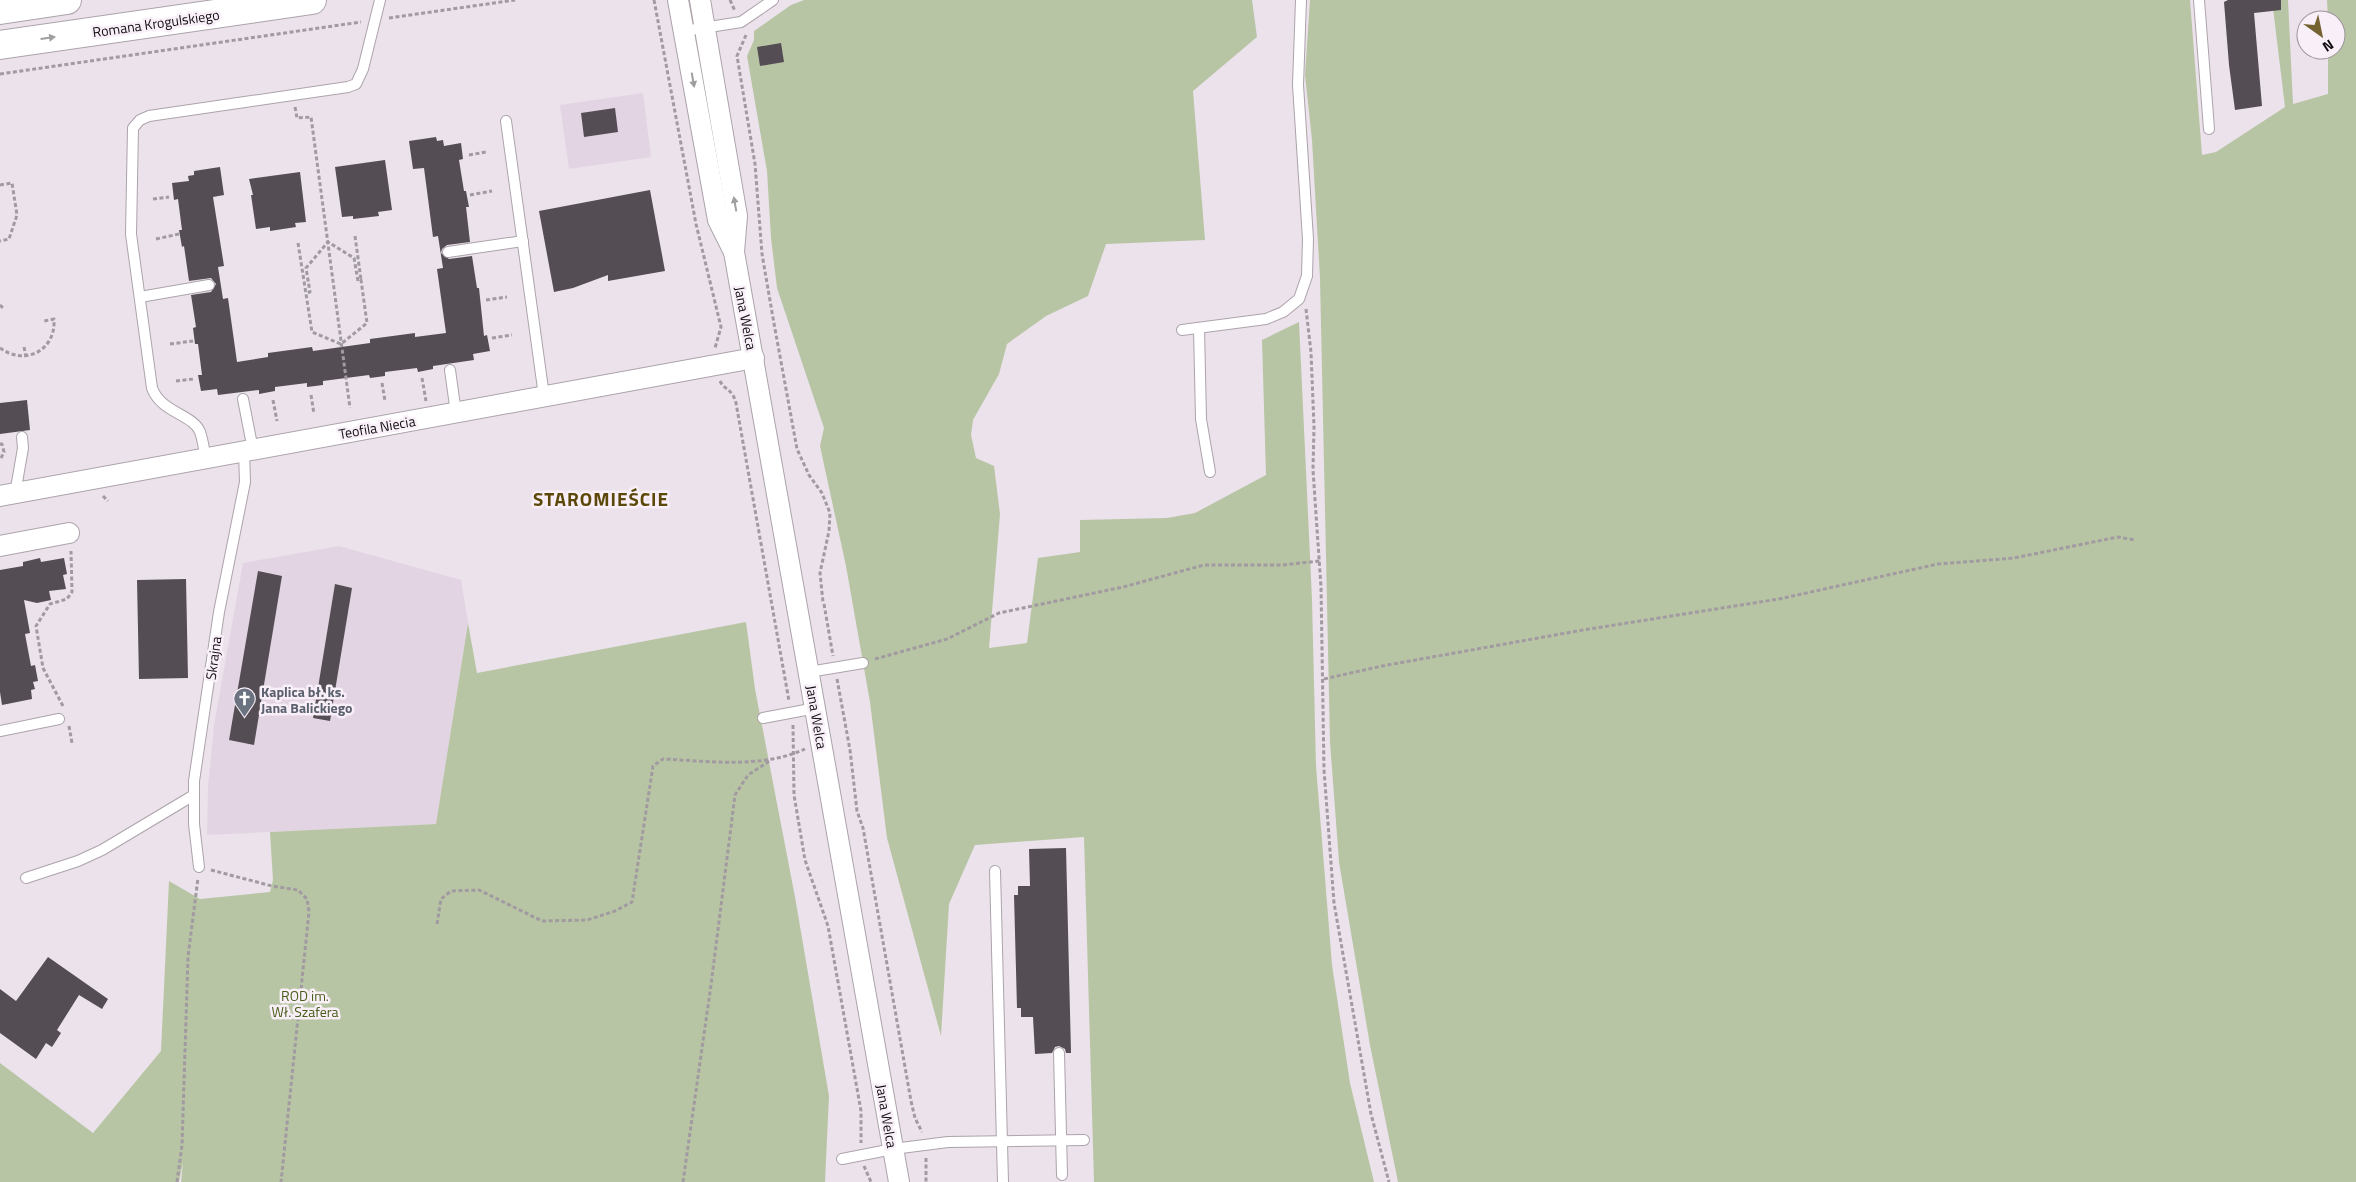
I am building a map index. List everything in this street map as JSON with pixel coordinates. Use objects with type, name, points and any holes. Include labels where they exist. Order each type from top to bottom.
[{"type":"main road","points":[[0,10],[68,0]]},
{"type":"main road","name":"Romana Krogulskiego","points":[[0,45],[312,0]]},
{"type":"street","name":"Jana Welca","points":[[678,0],[718,220],[734,252]]},
{"type":"street","name":"Jana Welca","points":[[700,0],[737,216],[734,252],[899,1182]]},
{"type":"street","name":"Teofila Niecia","points":[[8,495],[754,358]]},
{"type":"street","points":[[0,546],[69,533]]},
{"type":"lane","points":[[206,458],[200,432],[196,425],[160,403],[152,388],[132,234],[133,128],[140,120],[149,116],[348,87],[356,84],[363,69],[380,0]]},
{"type":"lane","points":[[684,32],[741,22],[773,0]]},
{"type":"lane","points":[[1182,330],[1266,318],[1283,312],[1299,299],[1307,276],[1308,239],[1298,85],[1301,0]]},
{"type":"lane","points":[[2199,0],[2209,130]]},
{"type":"lane","points":[[506,121],[544,396]]},
{"type":"lane","points":[[448,252],[523,241]]},
{"type":"lane","points":[[140,297],[209,285]]},
{"type":"lane","points":[[1199,328],[1201,420],[1210,472]]},
{"type":"lane","points":[[450,370],[456,413]]},
{"type":"lane","name":"Skrajna","points":[[199,867],[194,824],[194,781],[220,612],[246,482],[248,451],[243,399]]},
{"type":"lane","points":[[8,495],[23,448],[22,437]]},
{"type":"lane","points":[[809,672],[863,663]]},
{"type":"lane","points":[[763,718],[816,708]]},
{"type":"lane","points":[[0,731],[64,716]]},
{"type":"lane","points":[[26,878],[78,861],[102,850],[194,795]]},
{"type":"lane","points":[[995,871],[1003,1182]]},
{"type":"lane","points":[[1059,1053],[1062,1175]]},
{"type":"lane","points":[[842,1159],[893,1149],[948,1142],[1084,1140]]},
{"type":"path","points":[[384,18],[515,0]]},
{"type":"path","points":[[654,0],[694,215],[721,327],[715,343],[715,350]]},
{"type":"path","points":[[730,0],[737,13]]},
{"type":"path","points":[[0,74],[368,20]]},
{"type":"path","points":[[745,31],[746,36],[737,56],[755,164],[762,254],[797,449],[809,475],[822,493],[830,513],[829,531],[820,574],[824,603],[850,750],[857,811],[863,828],[911,1101],[927,1161],[926,1182]]},
{"type":"path","points":[[295,103],[297,118],[311,116],[350,408]]},
{"type":"path","points":[[469,155],[486,152]]},
{"type":"path","points":[[0,185],[12,183],[16,215],[9,239],[0,241]]},
{"type":"path","points":[[470,194],[492,191]]},
{"type":"path","points":[[153,199],[169,197]]},
{"type":"path","points":[[156,239],[179,234]]},
{"type":"path","points":[[341,344],[367,323],[355,236]]},
{"type":"path","points":[[328,242],[354,258],[358,280],[361,280]]},
{"type":"path","points":[[306,294],[310,292],[306,268],[328,242]]},
{"type":"path","points":[[298,243],[312,332],[341,344]]},
{"type":"path","points":[[486,300],[507,297]]},
{"type":"path","points":[[1299,299],[1306,308],[1311,352],[1314,426],[1313,470],[1320,561],[1324,679],[1324,770],[1334,903],[1371,1114],[1389,1182]]},
{"type":"path","points":[[0,348],[12,355],[26,356],[40,350],[50,339],[54,319],[44,321]]},
{"type":"path","points":[[492,338],[512,335]]},
{"type":"path","points":[[170,344],[193,341]]},
{"type":"path","points":[[24,347],[26,356]]},
{"type":"path","points":[[718,375],[722,386],[734,395],[736,403],[795,734],[794,795],[806,860],[828,926],[861,1111],[862,1156],[870,1182]]},
{"type":"path","points":[[422,378],[426,403]]},
{"type":"path","points":[[176,381],[194,379]]},
{"type":"path","points":[[382,383],[385,401]]},
{"type":"path","points":[[311,395],[314,414]]},
{"type":"path","points":[[273,400],[277,421]]},
{"type":"path","points":[[0,444],[2,444],[4,452],[0,460]]},
{"type":"path","points":[[69,533],[72,592],[67,599],[50,604],[36,626],[43,668],[64,716],[72,743]]},
{"type":"path","points":[[1324,679],[1382,666],[1583,630],[1779,599],[1938,564],[2014,558],[2118,537],[2135,540]]},
{"type":"path","points":[[863,663],[947,639],[999,613],[1122,587],[1204,565],[1282,565],[1320,561]]},
{"type":"path","points":[[437,924],[442,899],[451,891],[478,890],[542,921],[587,920],[615,912],[632,902],[653,766],[663,759],[749,762],[794,754],[822,742]]},
{"type":"path","points":[[683,1182],[711,985],[735,795],[748,775],[773,758]]},
{"type":"path","points":[[177,1182],[182,1145],[188,957],[199,867],[272,886],[298,890],[307,900],[309,912],[281,1182]]},
{"type":"shaded area","points":[[643,93],[651,157],[569,169],[560,105]]},
{"type":"shaded area","points":[[339,546],[461,580],[468,623],[436,824],[207,835],[208,788],[214,725],[243,563]]},
{"type":"green space","points":[[804,0],[1252,0],[1257,37],[1193,91],[1205,240],[1106,244],[1088,296],[1046,316],[1007,344],[999,374],[973,420],[971,435],[976,458],[994,466],[1000,514],[989,648],[1027,643],[1038,558],[1080,552],[1080,520],[1167,518],[1195,513],[1266,475],[1262,340],[1299,322],[1312,599],[1316,766],[1332,965],[1350,1083],[1374,1182],[1094,1182],[1084,837],[975,845],[949,904],[941,1036],[887,838],[870,702],[846,566],[820,446],[824,428],[777,288],[771,238],[767,171],[747,56],[754,40],[754,31],[791,5]]},
{"type":"green space","points":[[1310,0],[2190,0],[2202,155],[2216,152],[2285,107],[2272,0],[2288,0],[2293,104],[2328,94],[2328,60],[2346,60],[2346,10],[2328,10],[2327,0],[2356,0],[2356,1182],[1398,1182],[1370,1045],[1339,862],[1330,742],[1320,278],[1312,140],[1305,75]]},
{"type":"green space","name":"ROD im. Wł. Szafera","points":[[746,622],[755,689],[795,897],[829,1096],[825,1182],[181,1182],[183,1162],[179,1182],[0,1182],[0,1063],[93,1133],[161,1051],[169,881],[200,899],[270,892],[273,880],[270,832],[436,824],[468,623],[477,673]]},
{"type":"building","points":[[2228,0],[2281,0],[2281,10],[2254,13],[2262,106],[2235,110],[2224,2]]},
{"type":"building","points":[[781,43],[784,62],[760,66],[757,47]]},
{"type":"building","points":[[615,108],[618,132],[584,137],[581,113]]},
{"type":"building","points":[[436,137],[437,141],[443,140],[444,146],[461,143],[463,159],[459,160],[464,191],[466,191],[469,207],[466,207],[470,242],[447,245],[442,249],[441,253],[449,259],[472,256],[477,288],[479,288],[484,336],[487,335],[490,351],[473,354],[474,360],[433,366],[433,369],[418,372],[417,368],[385,372],[385,376],[370,378],[369,375],[323,381],[323,385],[307,387],[307,383],[275,387],[275,391],[259,394],[259,390],[218,395],[217,389],[201,391],[198,375],[202,375],[198,344],[195,344],[193,328],[196,327],[191,295],[211,292],[216,284],[211,278],[189,281],[184,246],[182,247],[179,230],[182,230],[178,199],[174,200],[172,183],[189,181],[188,176],[194,175],[194,171],[220,167],[224,195],[213,197],[224,266],[218,267],[223,299],[228,298],[237,362],[268,357],[268,353],[312,347],[313,351],[370,343],[370,339],[415,333],[415,337],[446,333],[437,269],[443,268],[438,236],[433,237],[424,168],[413,169],[409,141]]},
{"type":"building","points":[[385,160],[392,210],[378,212],[379,216],[353,219],[353,216],[342,217],[335,167]]},
{"type":"building","points":[[300,172],[306,222],[295,223],[296,227],[270,231],[270,227],[256,229],[251,195],[253,195],[249,179]]},
{"type":"building","points":[[650,190],[665,271],[608,281],[608,275],[573,288],[554,292],[539,211]]},
{"type":"building","points":[[27,400],[30,430],[0,434],[0,403]]},
{"type":"building","points":[[40,558],[41,562],[64,558],[67,574],[63,575],[66,589],[49,591],[51,600],[37,603],[24,600],[30,633],[25,634],[31,666],[35,665],[38,681],[33,682],[35,689],[31,690],[32,699],[2,705],[0,692],[0,570],[23,566],[23,562]]},
{"type":"building","points":[[258,571],[282,576],[254,745],[229,740]]},
{"type":"building","points":[[186,579],[188,678],[139,679],[137,580]]},
{"type":"building","points":[[335,584],[352,588],[330,721],[313,718]]},
{"type":"building","points":[[1066,848],[1071,1053],[1066,1053],[1065,1049],[1059,1046],[1055,1047],[1052,1053],[1035,1054],[1033,1017],[1021,1017],[1021,1008],[1017,1008],[1014,895],[1018,895],[1018,886],[1030,886],[1029,849]]},
{"type":"building","points":[[48,957],[108,999],[102,1009],[79,995],[57,1030],[61,1033],[52,1047],[46,1043],[36,1059],[0,1033],[0,989],[16,1001]]},
{"type":"place","name":"Kaplica bł. ks. Jana Balickiego","points":[[245,718]]},
{"type":"district","name":"STAROMIEŚCIE","points":[[601,498]]}]
